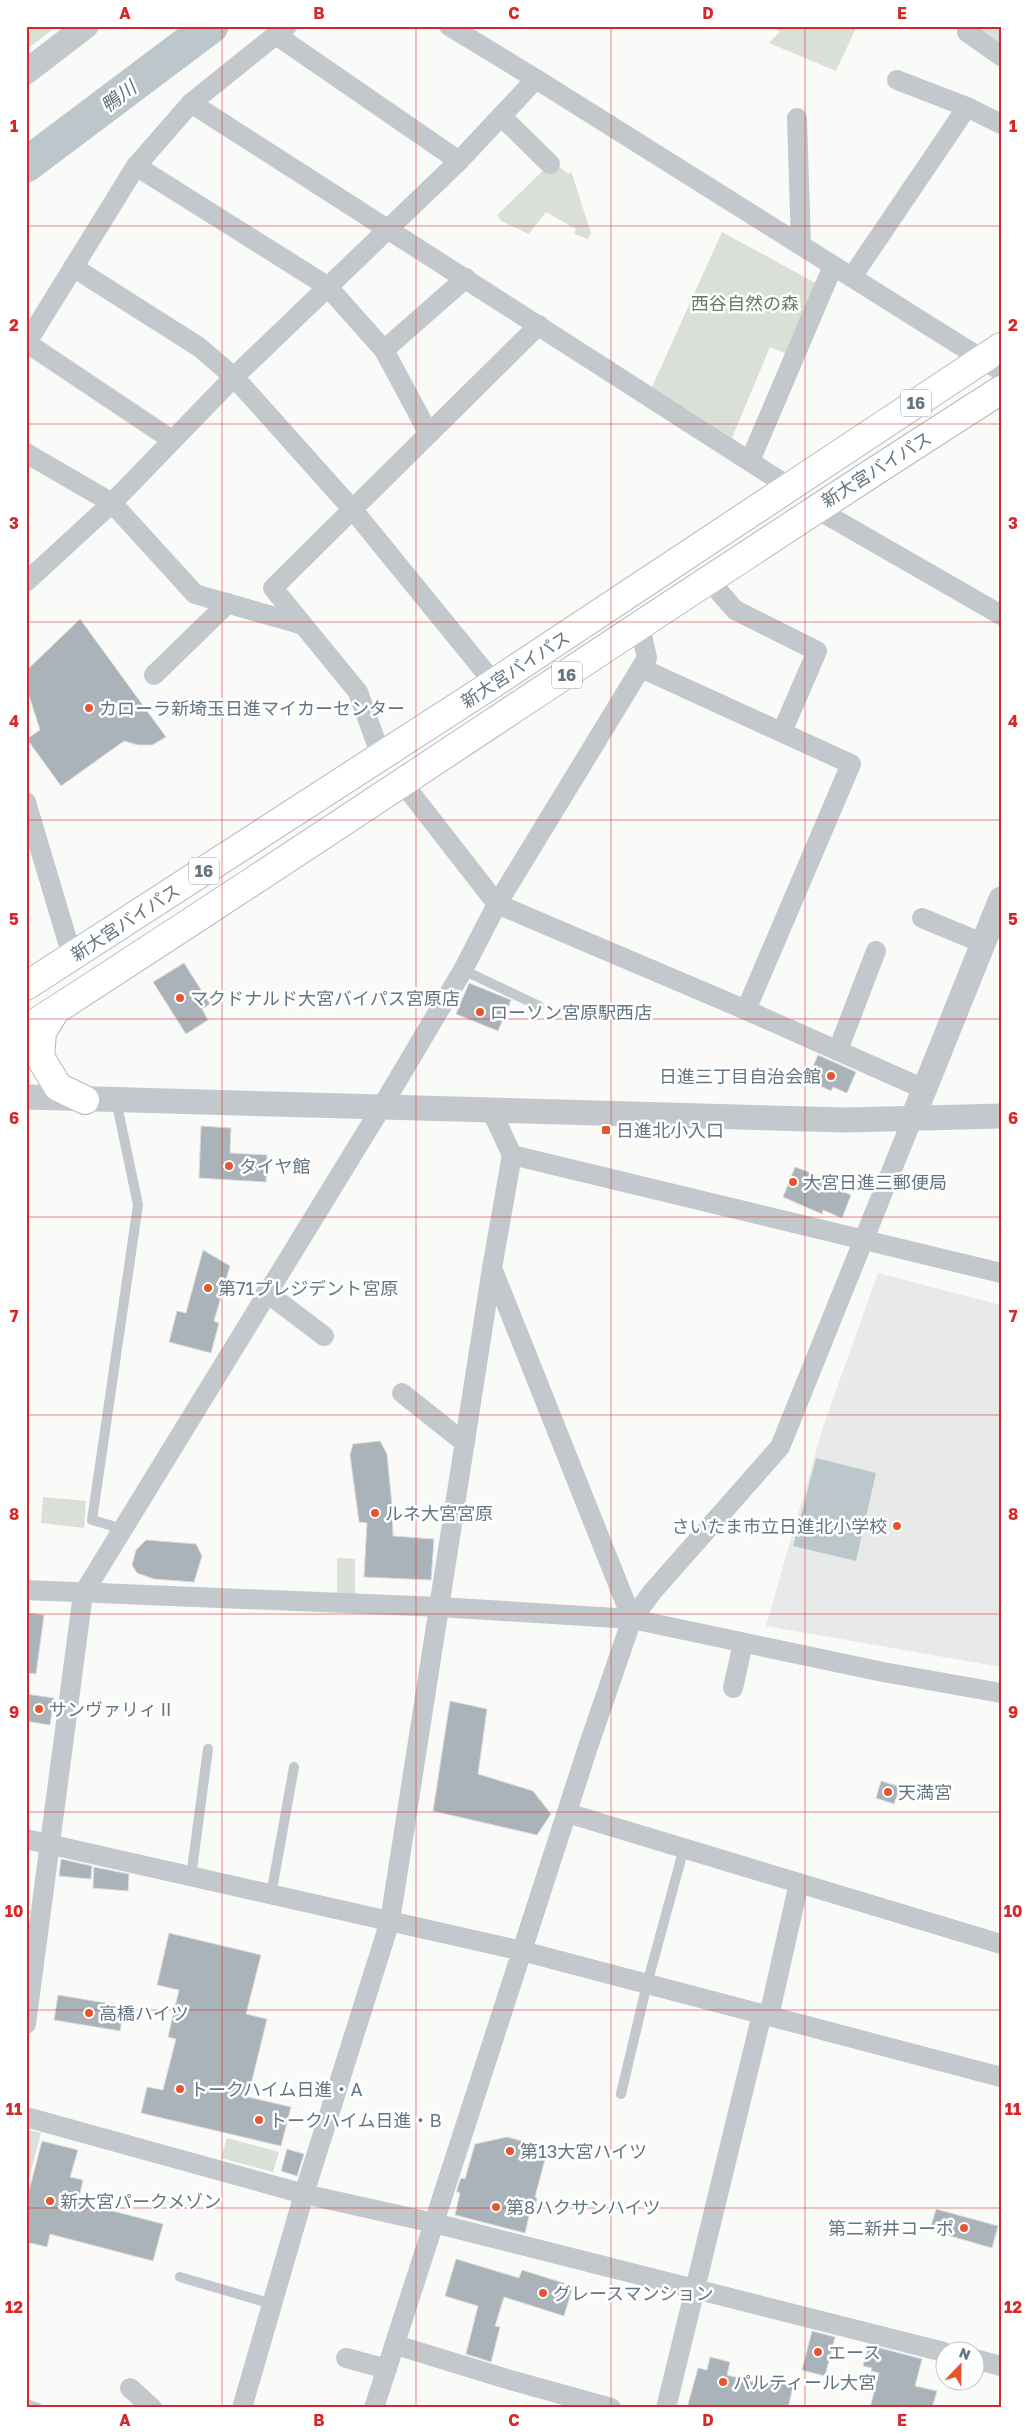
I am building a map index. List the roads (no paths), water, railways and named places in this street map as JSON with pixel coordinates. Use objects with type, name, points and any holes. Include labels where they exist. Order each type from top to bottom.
[{"type":"highway","name":"新大宮バイパス","points":[[26,986],[791,488],[994,359]]},
{"type":"highway","name":"新大宮バイパス","points":[[26,1029],[640,626],[815,508],[1001,390]]},
{"type":"highway","points":[[56,1010],[45,1024],[42,1032],[40,1057],[58,1087],[85,1100]]},
{"type":"street","points":[[26,72],[86,26]]},
{"type":"street","points":[[449,26],[536,78],[852,277],[994,359]]},
{"type":"street","points":[[968,26],[967,32],[1001,56]]},
{"type":"street","points":[[172,440],[27,344],[136,166],[191,103],[281,31],[459,161]]},
{"type":"street","points":[[26,582],[112,503],[234,377],[459,161],[536,78]]},
{"type":"street","points":[[896,80],[967,106],[1001,124]]},
{"type":"street","points":[[191,103],[791,488]]},
{"type":"street","points":[[852,277],[967,106]]},
{"type":"street","points":[[501,116],[550,164]]},
{"type":"street","points":[[797,118],[801,245]]},
{"type":"street","points":[[136,166],[327,286],[384,350],[429,434]]},
{"type":"street","points":[[750,461],[834,266]]},
{"type":"street","points":[[73,267],[199,347],[234,377],[353,510],[494,683]]},
{"type":"street","points":[[384,350],[466,278]]},
{"type":"street","points":[[381,756],[358,692],[273,588],[539,325]]},
{"type":"street","points":[[26,453],[112,503],[195,594],[303,624]]},
{"type":"street","points":[[815,508],[1001,615]]},
{"type":"street","points":[[709,580],[735,610],[817,651],[782,732]]},
{"type":"street","points":[[154,675],[228,603]]},
{"type":"street","points":[[26,2024],[48,1845],[83,1594],[266,1292],[381,1108],[464,970],[497,904],[647,658],[640,626]]},
{"type":"street","points":[[641,668],[851,764],[746,1010]]},
{"type":"street","points":[[402,782],[497,904],[838,1050],[924,1090]]},
{"type":"street","points":[[26,802],[72,956]]},
{"type":"street","points":[[374,2408],[632,1619],[654,1591],[780,1447],[1001,899]]},
{"type":"street","points":[[922,918],[982,943]]},
{"type":"street","points":[[838,1050],[876,951]]},
{"type":"street","points":[[26,1098],[846,1120],[912,1120],[1001,1116]]},
{"type":"street","points":[[242,2408],[304,2194],[390,1921],[492,1268],[512,1155],[491,1110]]},
{"type":"street","points":[[512,1155],[1001,1273]]},
{"type":"street","points":[[492,1268],[632,1619]]},
{"type":"street","points":[[266,1292],[324,1336]]},
{"type":"street","points":[[402,1393],[466,1443]]},
{"type":"street","points":[[26,1590],[83,1594],[440,1607],[632,1619],[883,1672],[1001,1693]]},
{"type":"street","points":[[733,1688],[743,1643]]},
{"type":"street","points":[[568,1812],[1001,1944]]},
{"type":"street","points":[[26,1839],[522,1951],[1001,2077]]},
{"type":"street","points":[[666,2408],[799,1883]]},
{"type":"street","points":[[26,2117],[304,2194],[434,2223],[934,2349]]},
{"type":"street","points":[[396,2345],[510,2380],[611,2408]]},
{"type":"street","points":[[346,2358],[387,2369]]},
{"type":"street","points":[[984,2362],[1001,2366]]},
{"type":"street","points":[[130,2388],[152,2408]]},
{"type":"lane","points":[[464,970],[539,1006]]},
{"type":"lane","points":[[116,1100],[138,1205],[92,1520],[122,1529]]},
{"type":"lane","points":[[191,1877],[208,1749]]},
{"type":"lane","points":[[272,1895],[294,1767]]},
{"type":"lane","points":[[621,2094],[647,1984],[684,1848]]},
{"type":"lane","points":[[180,2277],[272,2304]]},
{"type":"lane","points":[[26,2404],[38,2408]]},
{"type":"waterway","name":"鴨川","points":[[26,165],[211,26]]},
{"type":"place","name":"カローラ新埼玉日進マイカーセンター","points":[[89,708]]},
{"type":"place","name":"マクドナルド大宮バイパス宮原店","points":[[180,998]]},
{"type":"place","name":"ローソン宮原駅西店","points":[[480,1012]]},
{"type":"place","name":"日進三丁目自治会館","points":[[831,1076]]},
{"type":"place","name":"日進北小入口","points":[[606,1130]]},
{"type":"place","name":"タイヤ館","points":[[229,1166]]},
{"type":"place","name":"大宮日進三郵便局","points":[[793,1182]]},
{"type":"place","name":"第71プレジデント宮原","points":[[208,1288]]},
{"type":"place","name":"ルネ大宮宮原","points":[[375,1513]]},
{"type":"place","name":"さいたま市立日進北小学校","points":[[897,1526]]},
{"type":"place","name":"サンヴァリィⅡ","points":[[39,1709]]},
{"type":"place","name":"天満宮","points":[[888,1792]]},
{"type":"place","name":"高橋ハイツ","points":[[89,2013]]},
{"type":"place","name":"トークハイム日進・A","points":[[180,2089]]},
{"type":"place","name":"トークハイム日進・B","points":[[259,2120]]},
{"type":"place","name":"第13大宮ハイツ","points":[[510,2151]]},
{"type":"place","name":"新大宮パークメゾン","points":[[50,2201]]},
{"type":"place","name":"第8ハクサンハイツ","points":[[496,2207]]},
{"type":"place","name":"第二新井コーポ","points":[[964,2228]]},
{"type":"place","name":"グレースマンション","points":[[543,2293]]},
{"type":"place","name":"エース","points":[[818,2352]]},
{"type":"place","name":"パルティール大宮","points":[[723,2382]]},
{"type":"park label","name":"西谷自然の森","points":[[745,303]]}]
